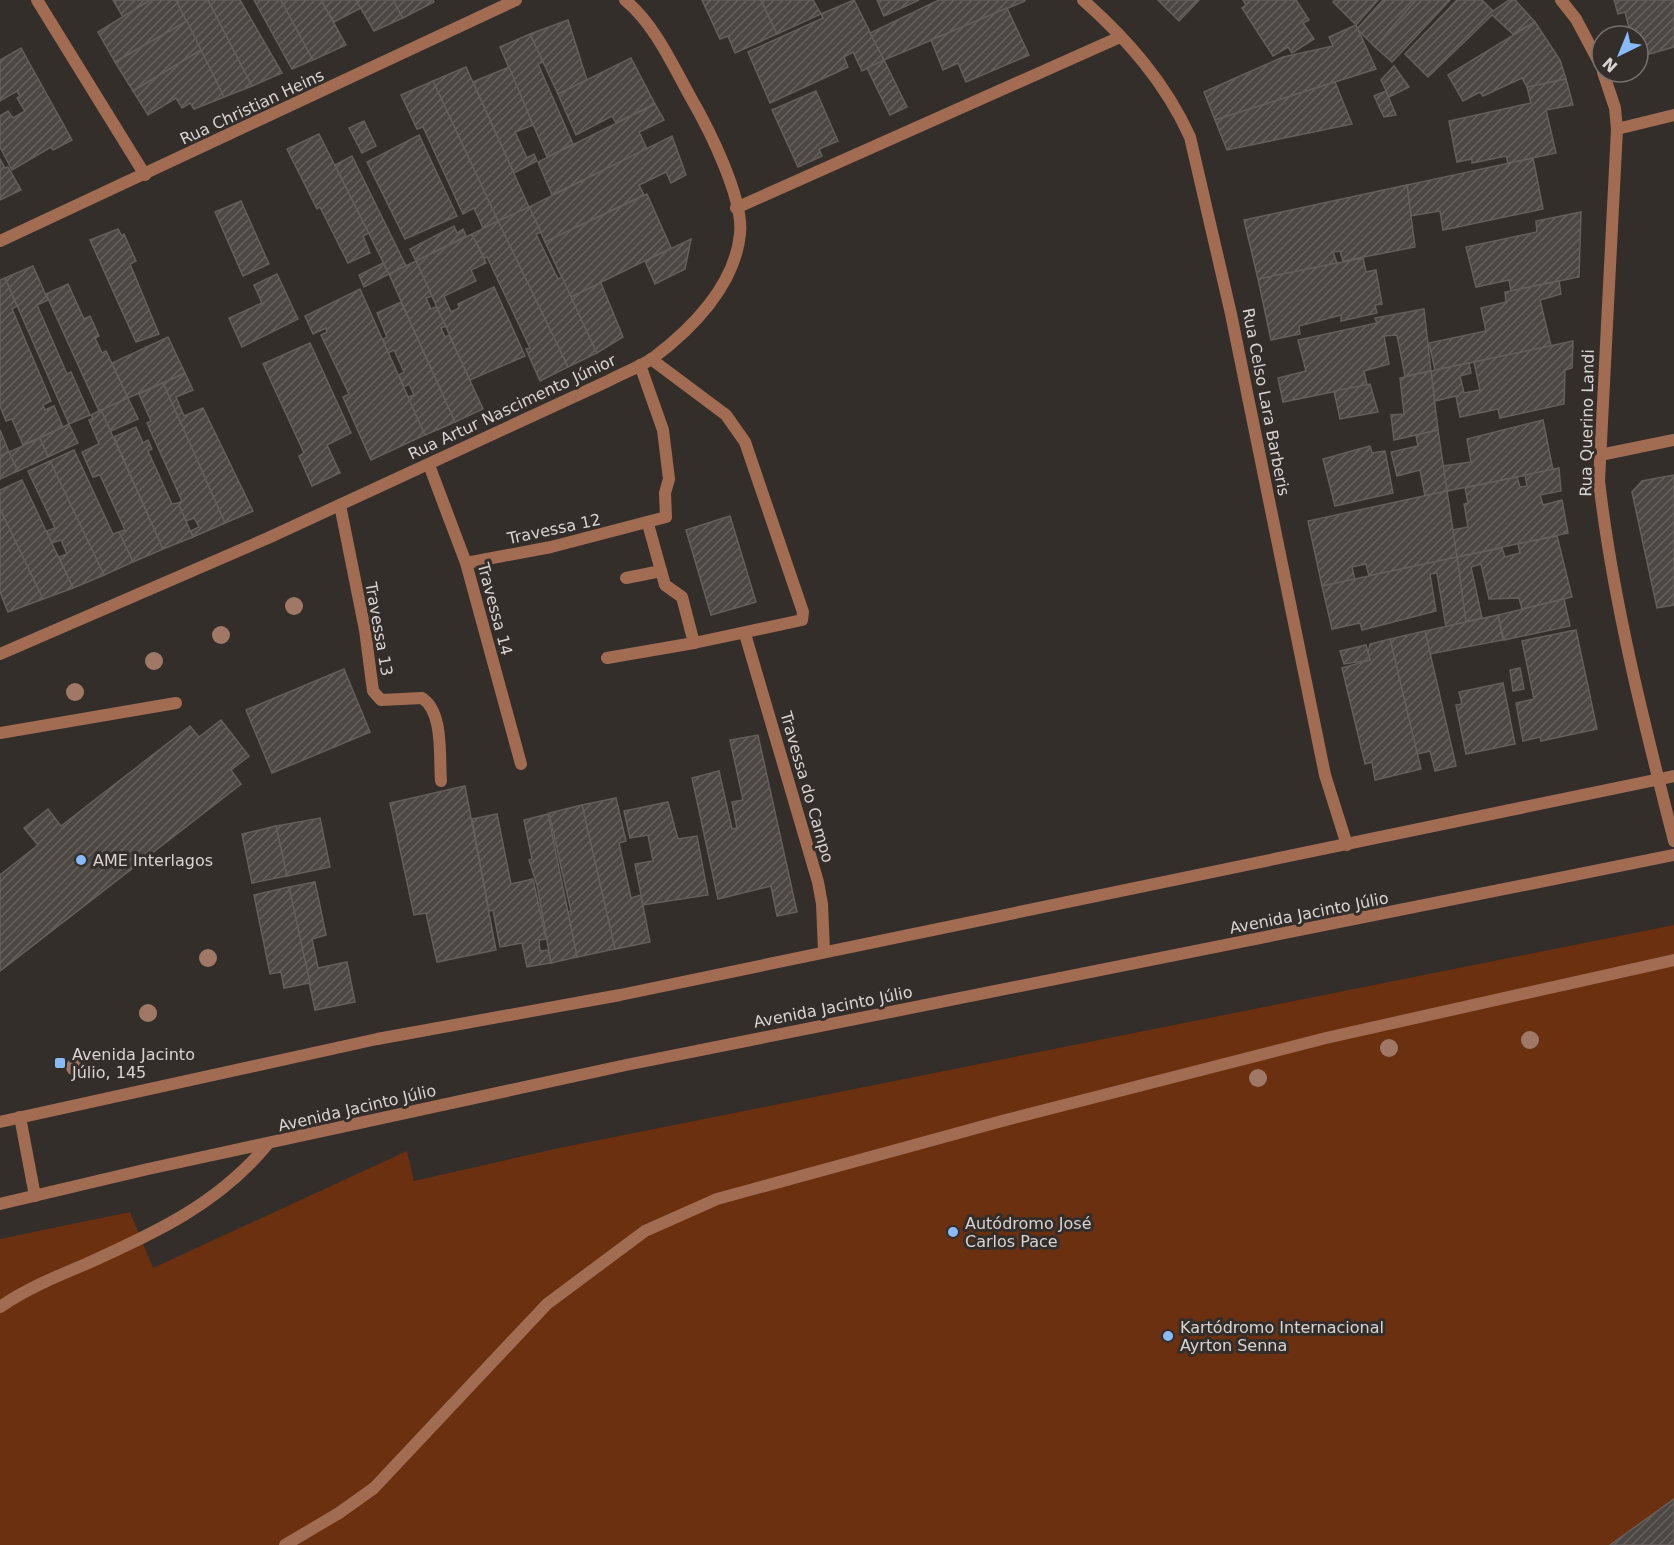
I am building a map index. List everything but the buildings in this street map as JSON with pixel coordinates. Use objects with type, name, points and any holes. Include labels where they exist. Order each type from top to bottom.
[{"type":"street","points":[[37,0],[146,175]]},
{"type":"street","name":"Rua Christian Heins","points":[[0,241],[146,175],[516,0]]},
{"type":"street","name":"Rua Artur Nascimento Júnior","points":[[0,654],[429,465],[645,362],[688,328],[717,293],[733,263],[741,233],[736,208],[719,153],[656,34],[625,0]]},
{"type":"street","name":"Rua Celso Lara Barberis","points":[[1083,0],[1158,80],[1178,111],[1190,137],[1231,314],[1324,775],[1347,845]]},
{"type":"street","points":[[1561,0],[1576,18],[1590,45]]},
{"type":"street","points":[[736,208],[1120,37]]},
{"type":"street","name":"Rua Querino Landi","points":[[1607,84],[1615,108],[1617,129],[1599,481],[1606,537],[1658,779],[1674,841]]},
{"type":"street","points":[[1617,129],[1674,115]]},
{"type":"street","points":[[607,658],[745,634],[799,622],[803,617],[745,442],[726,415],[645,362]]},
{"type":"street","points":[[645,362],[663,430],[668,471],[665,493],[666,518],[648,524],[665,585],[682,597],[694,643]]},
{"type":"street","points":[[1600,455],[1674,440]]},
{"type":"street","name":"Travessa 14","points":[[429,465],[466,563],[521,764]]},
{"type":"street","name":"Travessa 13","points":[[339,505],[364,630],[373,691],[381,700],[422,698],[432,707],[436,719],[441,781]]},
{"type":"street","name":"Travessa 12","points":[[466,563],[551,548],[648,524]]},
{"type":"street","points":[[626,578],[661,571]]},
{"type":"street","name":"Travessa do Campo","points":[[745,634],[818,882],[822,904],[824,951]]},
{"type":"street","points":[[0,733],[176,703]]},
{"type":"street","points":[[0,1122],[377,1039],[620,995],[1674,776]]},
{"type":"street","name":"Avenida Jacinto Júlio","points":[[0,1204],[626,1065],[1674,855]]},
{"type":"street","points":[[285,1545],[339,1513],[374,1488],[547,1304],[645,1231],[717,1199],[1002,1120],[1315,1041],[1464,1005],[1674,960]]},
{"type":"street","points":[[20,1117],[35,1196]]},
{"type":"street","points":[[0,1307],[54,1278],[177,1220],[223,1191],[247,1170],[267,1145]]},
{"type":"shaded area","name":"Autódromo José Carlos Pace","points":[[1674,925],[1674,1545],[0,1545],[0,1239],[130,1212],[153,1268],[407,1151],[414,1181],[559,1148]]},
{"type":"place","name":"AME Interlagos","points":[[81,860]]},
{"type":"place","name":"Avenida Jacinto Júlio, 145","points":[[60,1063]]},
{"type":"place","name":"Autódromo José Carlos Pace","points":[[953,1232]]},
{"type":"place","name":"Kartódromo Internacional Ayrton Senna","points":[[1168,1336]]}]
